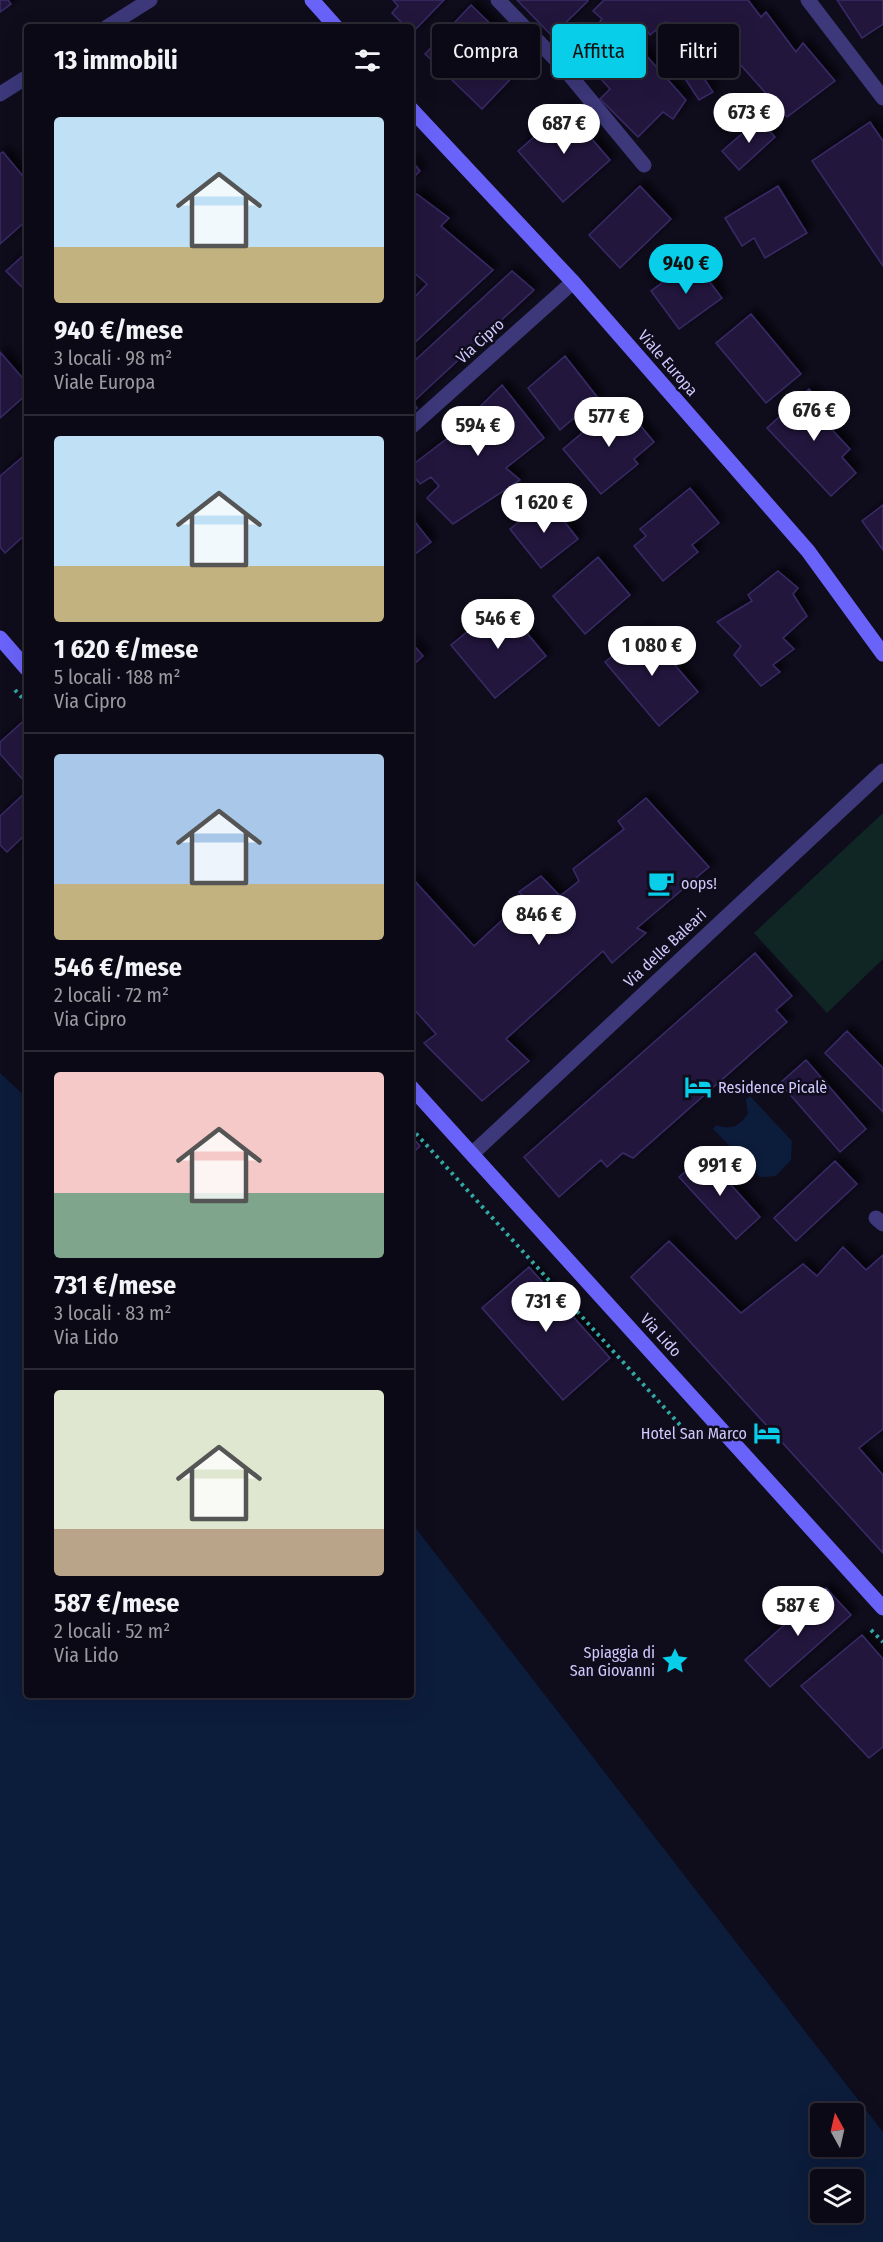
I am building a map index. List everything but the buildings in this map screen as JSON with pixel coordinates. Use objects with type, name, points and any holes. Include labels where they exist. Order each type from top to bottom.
[{"type":"street","points":[[112,24],[150,0]]},
{"type":"street","points":[[312,0],[333,24]]},
{"type":"street","points":[[498,0],[563,67],[644,165]]},
{"type":"street","points":[[808,0],[883,98]]},
{"type":"street","points":[[0,94],[24,79]]},
{"type":"street","name":"Viale Europa","points":[[414,112],[573,282],[808,550],[883,654]]},
{"type":"street","name":"Via Cipro","points":[[414,425],[573,282]]},
{"type":"street","points":[[0,638],[24,666]]},
{"type":"street","name":"Via delle Baleari","points":[[472,1153],[883,771]]},
{"type":"street","name":"Via Lido","points":[[414,1090],[883,1608]]},
{"type":"green space","points":[[883,813],[883,959],[827,1013],[754,933]]},
{"type":"water","points":[[0,1073],[24,1095],[24,1698],[414,1698],[414,1526],[861,2103],[810,2103],[810,2157],[864,2157],[864,2107],[883,2132],[883,2242],[0,2242]]},
{"type":"water","points":[[750,1096],[792,1141],[791,1160],[776,1176],[760,1177],[713,1129],[716,1125],[731,1127],[741,1122],[748,1114],[746,1099]]},
{"type":"place","name":"oops!","points":[[661,883]]},
{"type":"place","name":"Residence Picalè","points":[[698,1087]]},
{"type":"place","name":"Hotel San Marco","points":[[767,1433]]},
{"type":"place","name":"Spiaggia di San Giovanni","points":[[675,1661]]}]
